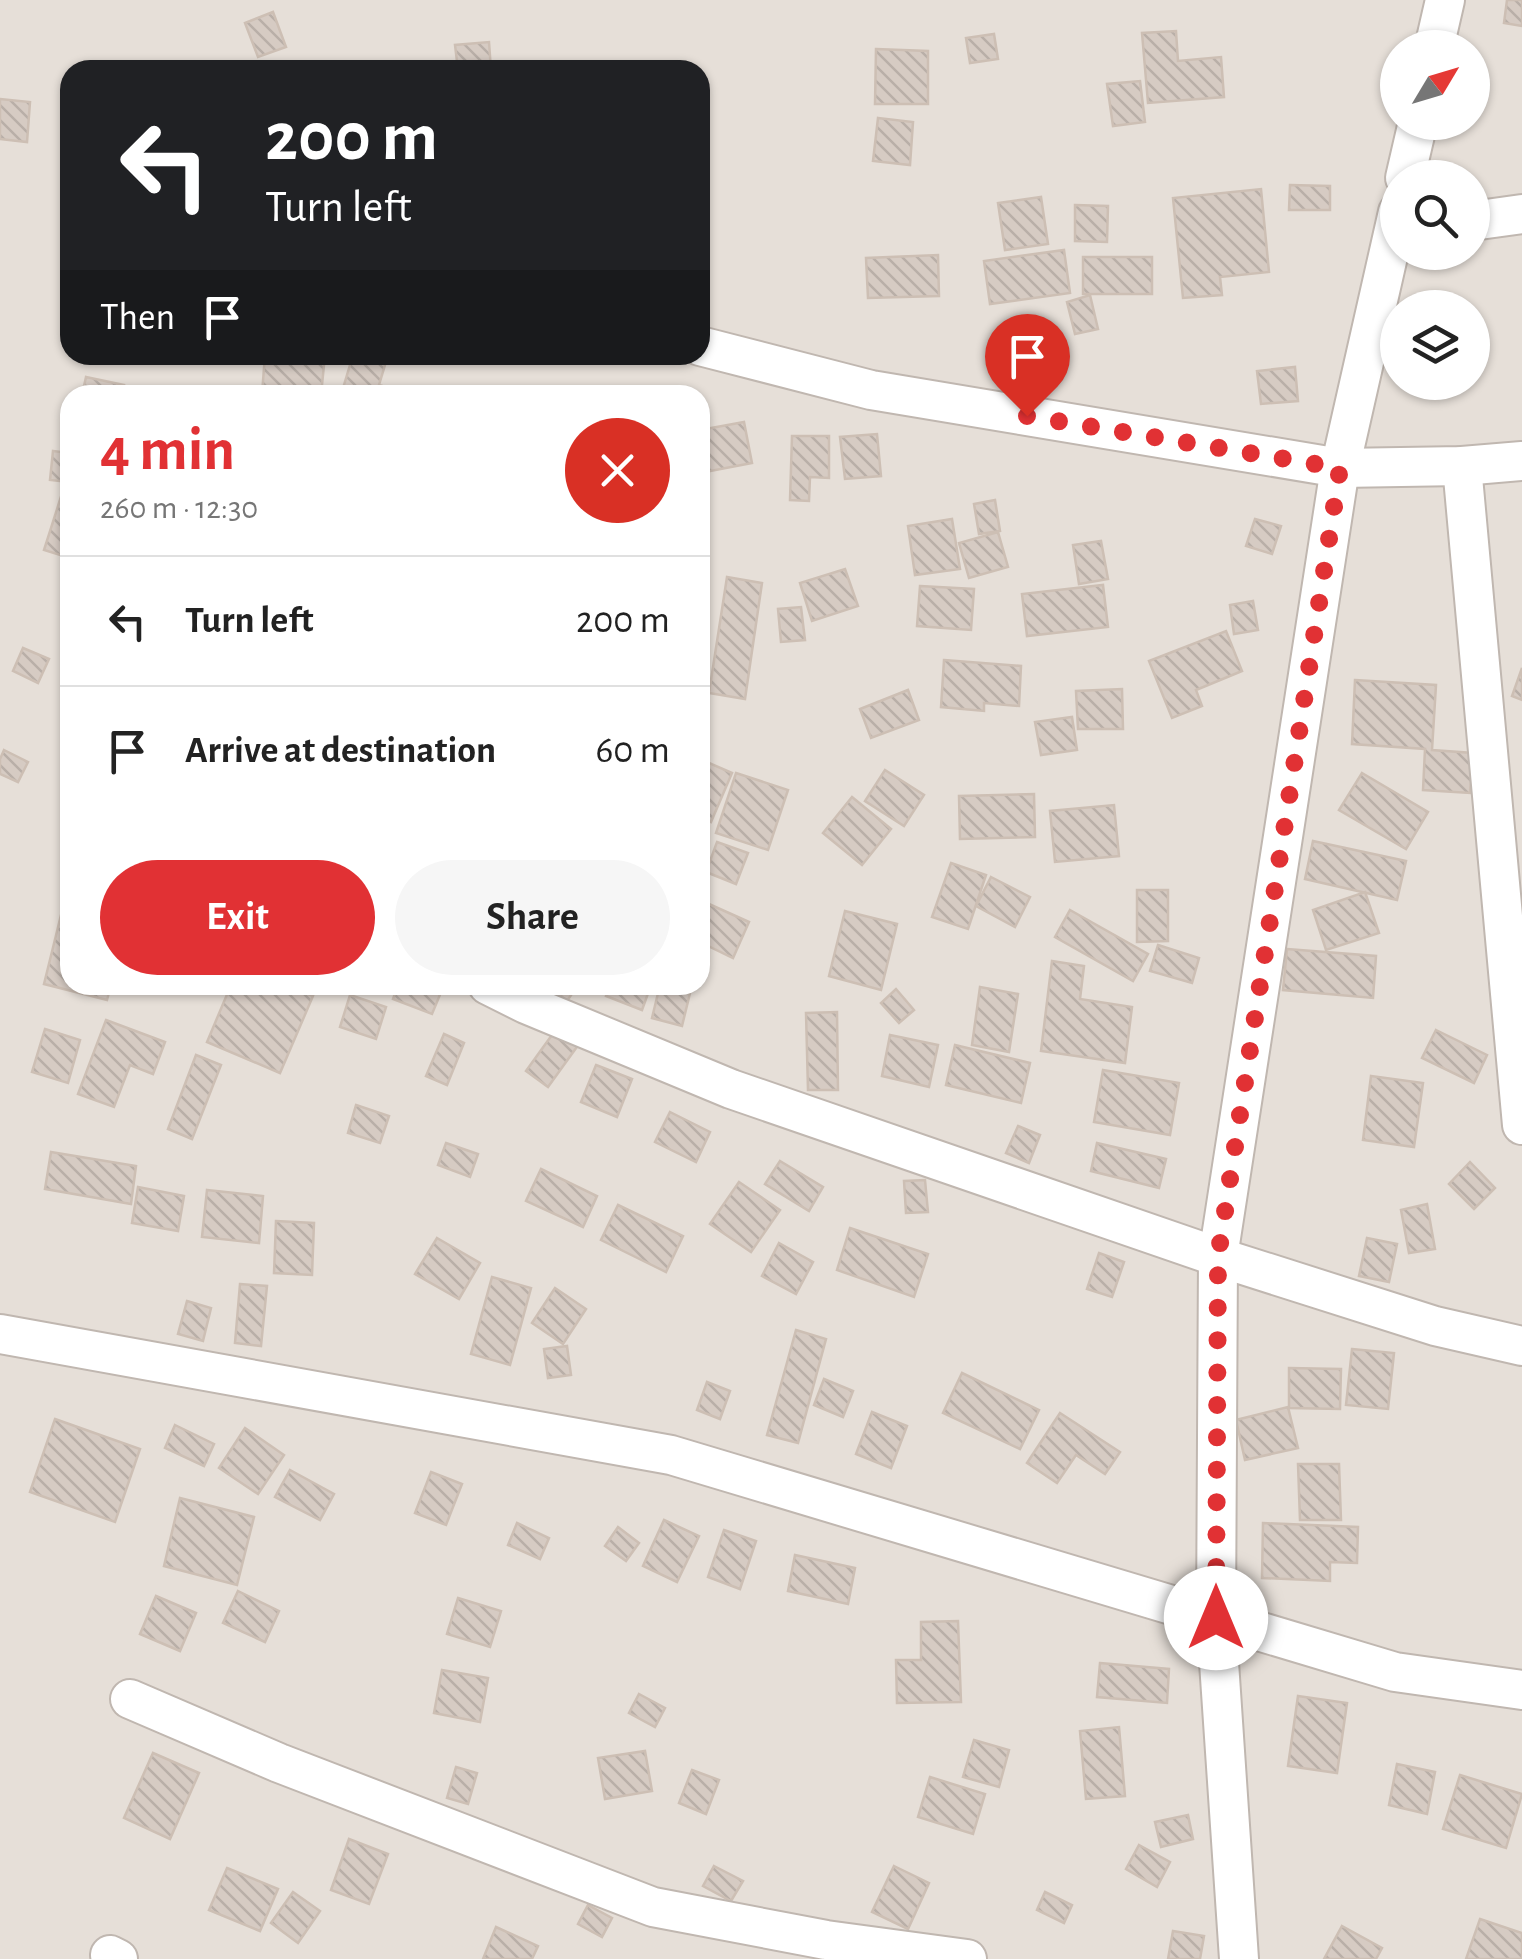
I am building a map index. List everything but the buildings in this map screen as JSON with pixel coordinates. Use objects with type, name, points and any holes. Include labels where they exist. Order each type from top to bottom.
[{"type":"street","points":[[1438,30],[1445,0]]},
{"type":"street","points":[[1490,219],[1522,214]]},
{"type":"street","points":[[1239,1959],[1216,1618],[1218,1257],[1340,468],[1386,270]]},
{"type":"street","points":[[710,349],[871,390],[1340,468],[1522,461]]},
{"type":"street","points":[[1462,466],[1522,1125]]},
{"type":"street","points":[[508,995],[732,1089],[1218,1257],[1435,1326],[1522,1346]]},
{"type":"street","points":[[0,1334],[671,1455],[1395,1672],[1522,1690]]},
{"type":"street","points":[[130,1698],[279,1763],[653,1907],[824,1949],[968,1959]]},
{"type":"shaded area","points":[[0,0],[1522,0],[1522,1959],[0,1959]]},
{"type":"route","points":[[1027,416],[1340,468],[1218,1257],[1216,1618]]}]
